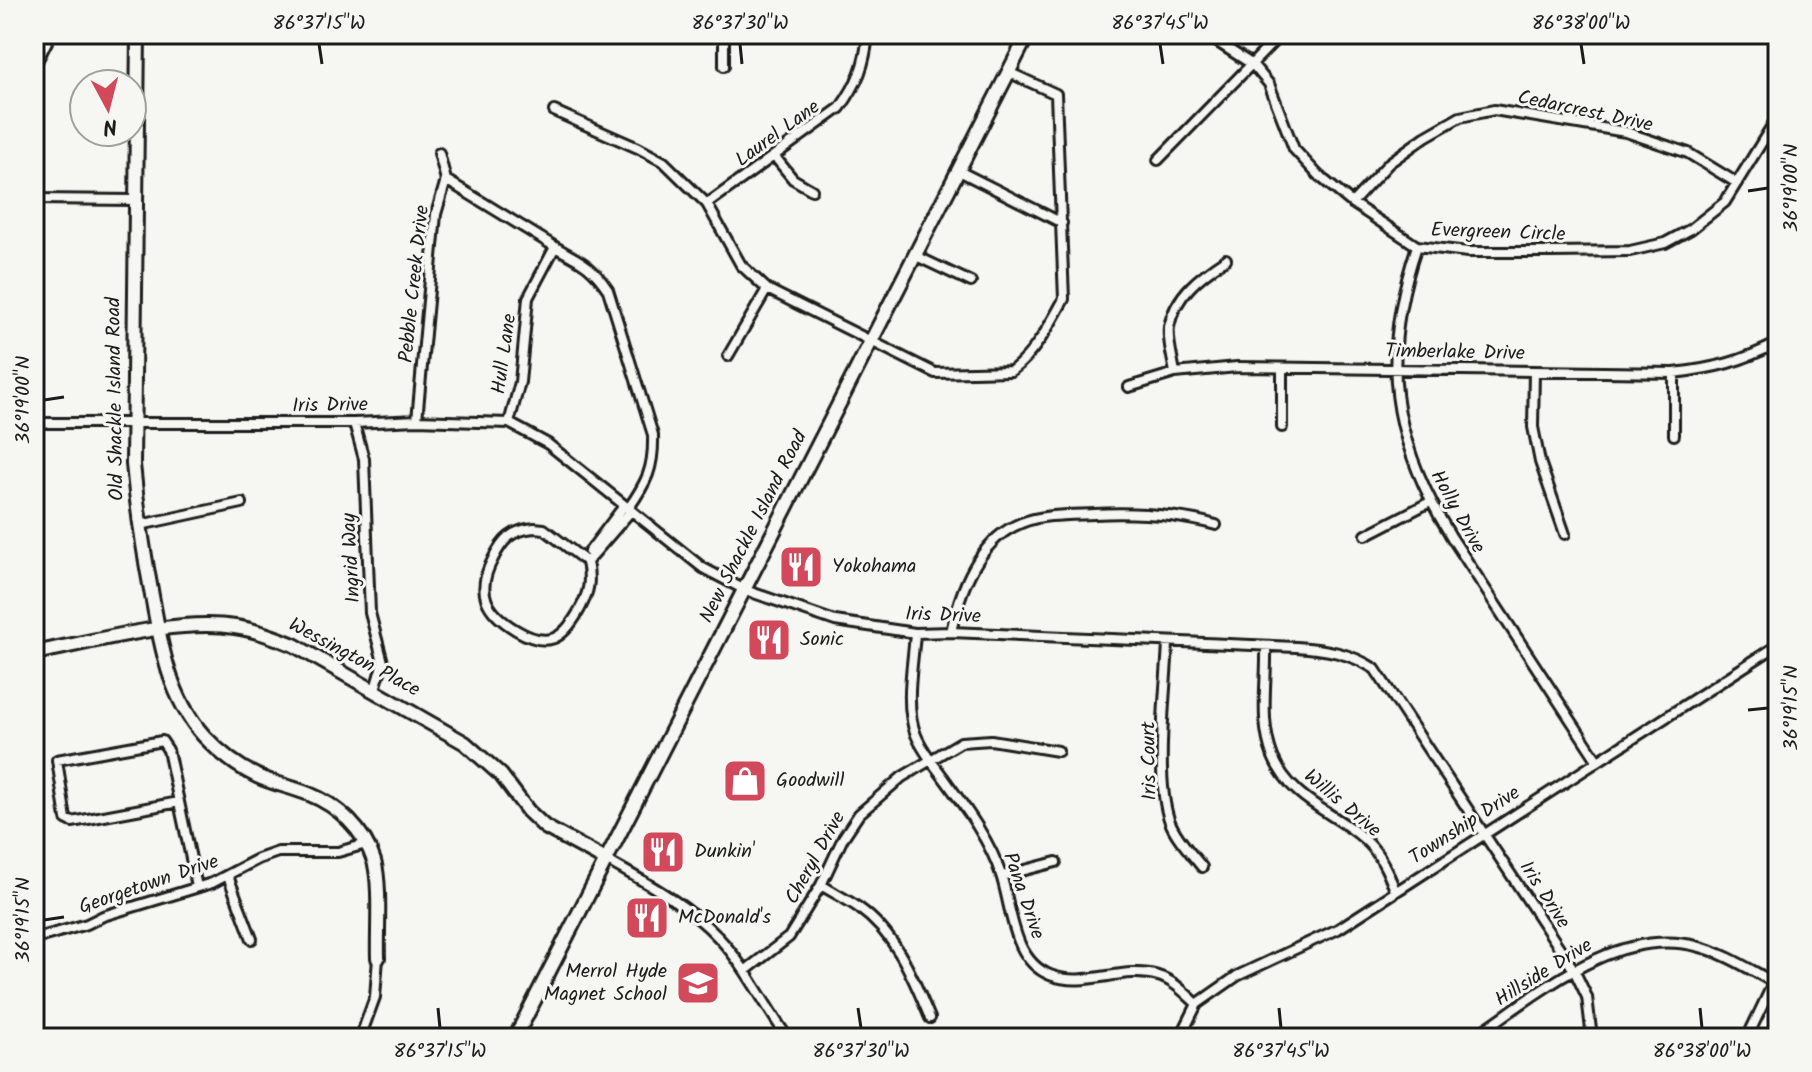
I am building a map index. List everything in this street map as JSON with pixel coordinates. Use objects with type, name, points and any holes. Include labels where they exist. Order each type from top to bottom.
[{"type":"street","points":[[34,67],[51,34]]},
{"type":"street","name":"Old Shackle Island Road","points":[[138,34],[132,424],[140,525],[158,630],[177,696],[204,736],[225,756],[258,777],[308,793],[330,804],[344,814],[366,844],[375,863],[378,958],[375,997],[360,1038]]},
{"type":"street","points":[[724,34],[724,66]]},
{"type":"street","name":"Laurel Lane","points":[[707,204],[840,108],[856,87],[866,57],[868,34]]},
{"type":"street","name":"New Shackle Island Road","points":[[515,1038],[1028,34]]},
{"type":"street","name":"Evergreen Circle","points":[[1205,34],[1253,65],[1269,84],[1294,149],[1318,175],[1352,203],[1417,246],[1468,252],[1630,251],[1665,243],[1691,229],[1725,202],[1778,116]]},
{"type":"street","points":[[1158,160],[1281,34]]},
{"type":"street","points":[[554,111],[664,162],[707,204],[741,265],[767,289],[935,373],[1011,371],[1052,322],[1064,299],[1056,94],[1008,72]]},
{"type":"street","name":"Cedarcrest Drive","points":[[1352,203],[1389,163],[1425,137],[1460,117],[1494,110],[1626,132],[1688,153],[1737,183]]},
{"type":"street","name":"Pebble Creek Drive","points":[[417,420],[436,214],[446,180],[439,153]]},
{"type":"street","points":[[775,157],[793,179],[812,190]]},
{"type":"street","points":[[957,170],[1062,223]]},
{"type":"street","points":[[446,180],[555,247],[581,259],[597,273],[608,290],[653,435],[654,457],[646,484],[585,561],[589,590],[572,624],[557,637],[540,641],[530,638],[498,619],[488,605],[484,585],[488,568],[504,539],[515,532],[544,529],[585,561]]},
{"type":"street","points":[[34,199],[135,200]]},
{"type":"street","name":"Holly Drive","points":[[1417,246],[1405,282],[1394,368],[1395,398],[1412,462],[1430,502],[1489,598],[1597,760]]},
{"type":"street","name":"Hull Lane","points":[[509,423],[520,382],[528,298],[555,247]]},
{"type":"street","points":[[914,255],[971,282]]},
{"type":"street","points":[[1175,373],[1169,329],[1181,297],[1200,276],[1226,259]]},
{"type":"street","points":[[728,356],[767,289]]},
{"type":"street","name":"Timberlake Drive","points":[[1129,387],[1175,373],[1237,367],[1674,373],[1717,368],[1751,357],[1778,343]]},
{"type":"street","points":[[1282,368],[1282,427]]},
{"type":"street","points":[[1534,371],[1533,427],[1540,462],[1565,534]]},
{"type":"street","points":[[1674,373],[1674,435]]},
{"type":"street","name":"Iris Drive","points":[[34,423],[354,423],[417,420],[509,423],[548,444],[703,568],[745,590],[835,621],[915,633],[951,632],[1322,649],[1354,656],[1375,669],[1574,970],[1587,997],[1592,1038]]},
{"type":"street","name":"Ingrid Way","points":[[354,423],[364,459],[370,613],[383,662],[375,689]]},
{"type":"street","points":[[1366,535],[1430,502]]},
{"type":"street","points":[[140,525],[242,503]]},
{"type":"street","points":[[951,632],[957,602],[969,572],[995,540],[1021,523],[1058,516],[1146,513],[1187,517],[1216,525]]},
{"type":"street","name":"Wessington Place","points":[[34,653],[158,630],[233,626],[265,633],[294,645],[375,689],[465,743],[501,775],[528,811],[545,827],[606,860]]},
{"type":"street","name":"Pana Drive","points":[[915,633],[910,704],[916,734],[977,825],[1002,876],[1012,921],[1032,962],[1048,974],[1071,980],[1092,980],[1137,972],[1160,976],[1180,988],[1197,1004]]},
{"type":"street","name":"Iris Court","points":[[1168,643],[1163,798],[1171,823],[1202,867]]},
{"type":"street","name":"Township Drive","points":[[1180,1038],[1197,1004],[1237,976],[1338,929],[1778,645]]},
{"type":"street","name":"Willis Drive","points":[[1266,648],[1265,728],[1274,759],[1292,786],[1316,808],[1370,845],[1384,864],[1395,890]]},
{"type":"street","name":"Cheryl Drive","points":[[745,971],[789,937],[859,814],[902,777],[961,742],[991,740],[1058,751]]},
{"type":"street","points":[[179,802],[72,822],[66,819],[57,760],[162,741],[168,750],[197,887]]},
{"type":"street","name":"Georgetown Drive","points":[[34,939],[228,876],[278,852],[338,852],[366,844]]},
{"type":"street","points":[[606,860],[677,902],[718,937],[745,971],[788,1038]]},
{"type":"street","points":[[1002,876],[1056,862]]},
{"type":"street","points":[[228,876],[252,939]]},
{"type":"street","points":[[821,885],[859,908],[892,941],[907,964],[930,1018]]},
{"type":"street","name":"Hillside Drive","points":[[1472,1038],[1574,970],[1606,953],[1638,945],[1698,946],[1725,956],[1773,982]]},
{"type":"street","points":[[1747,1038],[1778,973]]},
{"type":"place","name":"Yokohama","points":[[801,567]]},
{"type":"place","name":"Sonic","points":[[769,640]]},
{"type":"place","name":"Goodwill","points":[[745,781]]},
{"type":"place","name":"Dunkin'","points":[[663,852]]},
{"type":"place","name":"McDonald's","points":[[647,918]]},
{"type":"place","name":"Merrol Hyde Magnet School","points":[[698,983]]}]
